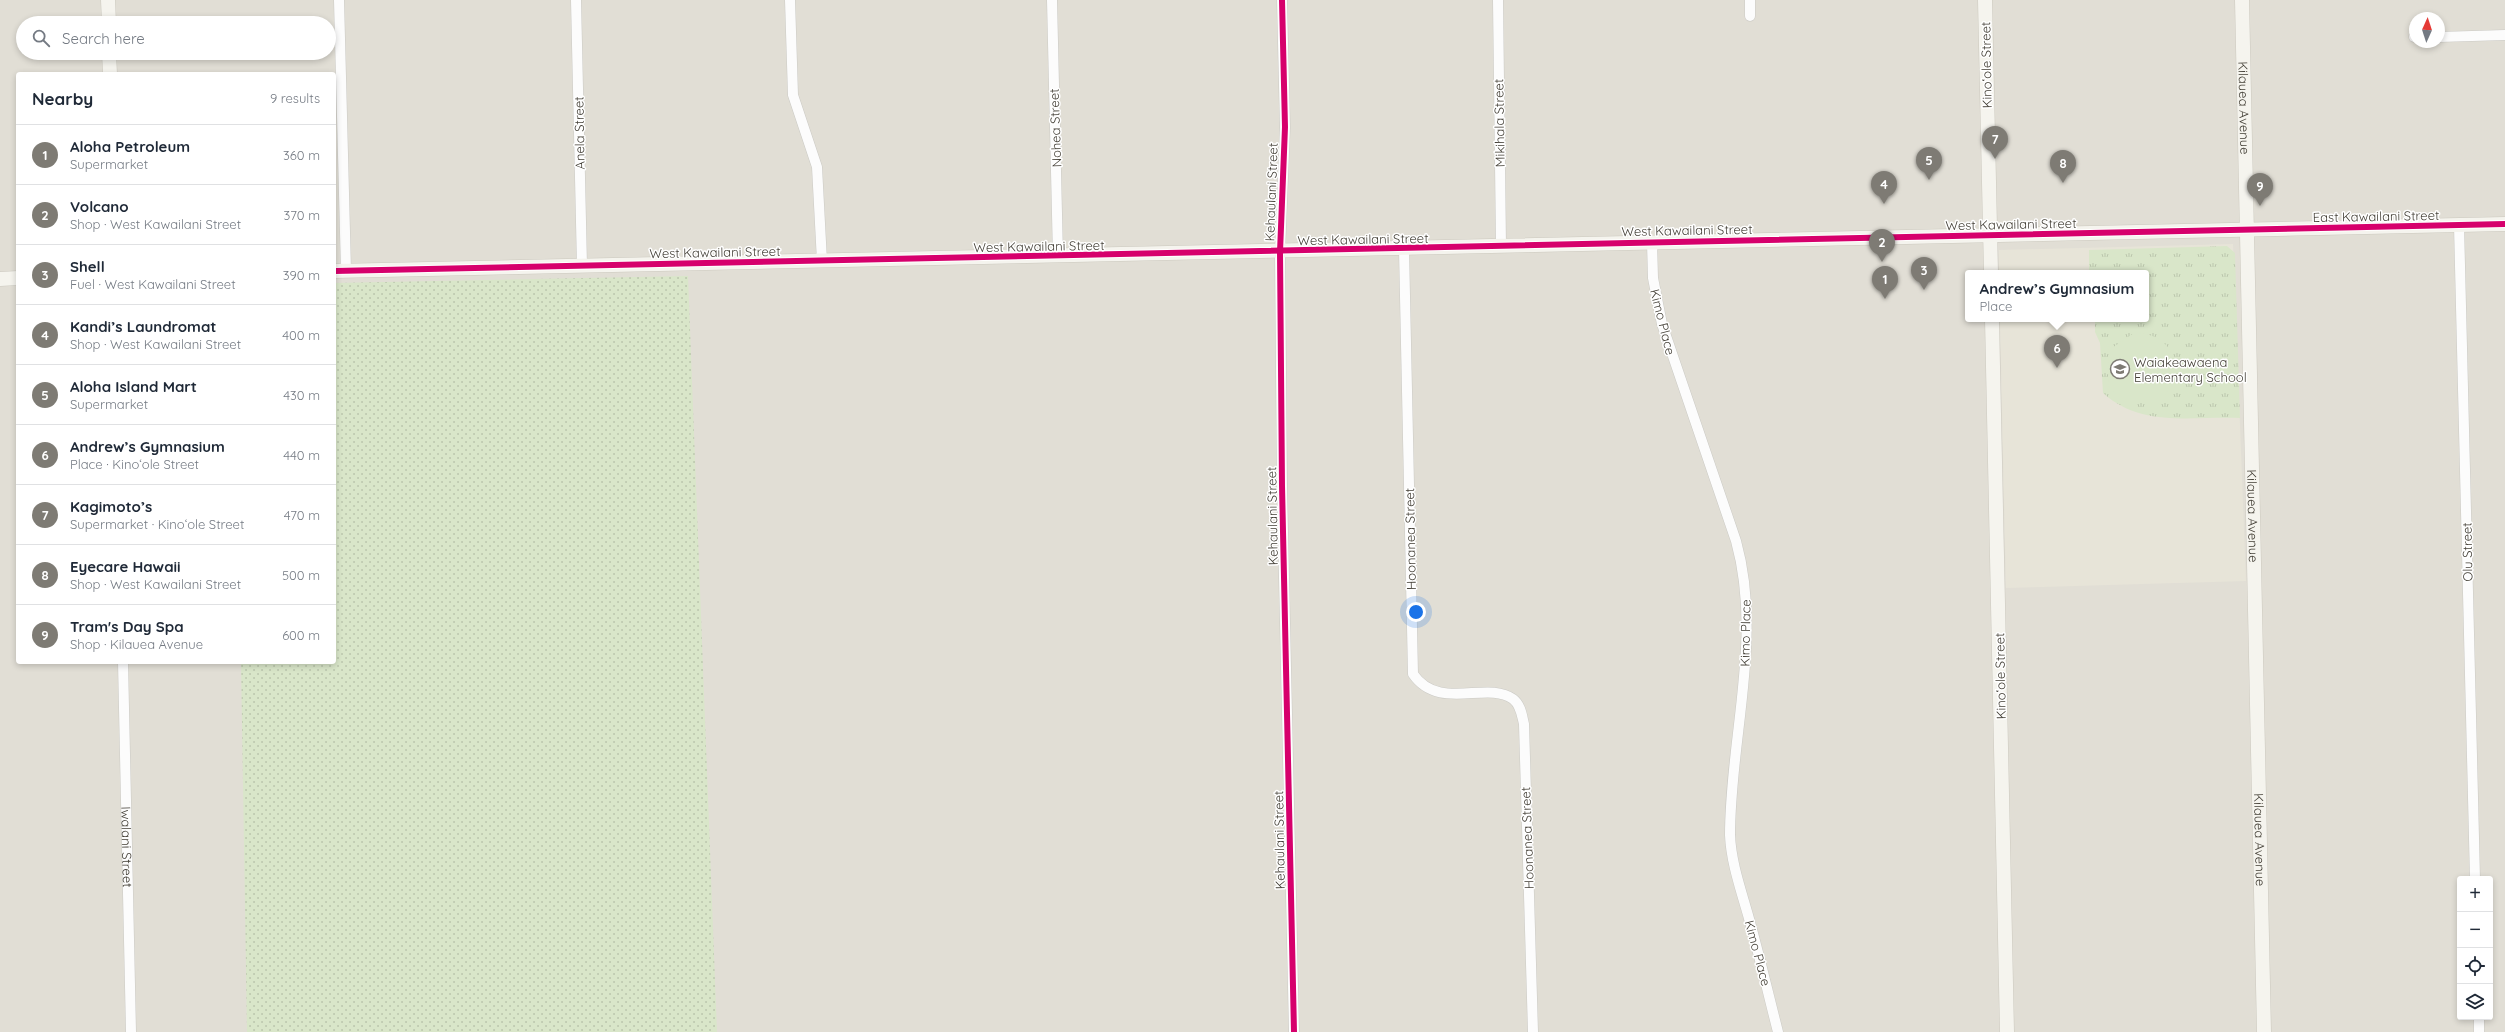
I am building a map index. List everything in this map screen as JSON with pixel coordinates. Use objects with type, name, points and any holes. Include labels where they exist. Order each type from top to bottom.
[{"type":"street","points":[[108,0],[109,16]]},
{"type":"street","points":[[339,0],[340,271]]},
{"type":"street","name":"Anela Street","points":[[576,0],[582,266]]},
{"type":"street","points":[[790,0],[793,95],[817,167],[822,261]]},
{"type":"street","name":"Nohea Street","points":[[1052,0],[1058,256]]},
{"type":"street","name":"Kehaulani Street","points":[[1282,0],[1285,128],[1280,252],[1282,486],[1294,1032]]},
{"type":"street","name":"Mikihala Street","points":[[1498,0],[1500,245]]},
{"type":"street","points":[[1750,0],[1750,16]]},
{"type":"street","name":"Kinoʻole Street","points":[[1985,0],[1991,270]]},
{"type":"street","name":"Kilauea Avenue","points":[[2242,0],[2264,1032]]},
{"type":"street","points":[[2445,37],[2505,35]]},
{"type":"street","points":[[109,60],[110,72]]},
{"type":"street","name":"East Kawailani Street","points":[[2248,230],[2505,224]]},
{"type":"street","name":"Olu Street","points":[[2459,225],[2475,876]]},
{"type":"street","name":"West Kawailani Street","points":[[340,271],[2248,230]]},
{"type":"street","name":"Kimo Place","points":[[1652,242],[1653,278],[1662,324],[1736,541],[1744,574],[1747,609],[1730,837],[1735,868],[1778,1032]]},
{"type":"street","name":"Hoonanea Street","points":[[1404,249],[1413,674],[1419,683],[1430,690],[1500,694],[1514,699],[1521,710],[1524,724],[1533,1032]]},
{"type":"street","points":[[0,279],[16,278]]},
{"type":"street","name":"Kinoʻole Street","points":[[1992,322],[2007,1032]]},
{"type":"street","name":"Iwalani Street","points":[[123,664],[130,1032]]},
{"type":"street","points":[[2479,1020],[2479,1032]]},
{"type":"shaded area","points":[[0,0],[2505,0],[2505,1032],[0,1032]]},
{"type":"shaded area","name":"Waiakeawaena Elementary School","points":[[2233,244],[2246,581],[2006,588],[2000,322],[2149,322],[2149,270],[1999,270],[1999,250]]},
{"type":"green space","points":[[2227,246],[2235,253],[2240,418],[2168,418],[2151,416],[2118,404],[2103,393],[2100,343],[2095,332],[2095,322],[2149,322],[2149,270],[2089,270],[2089,250]]},
{"type":"green space","points":[[688,276],[717,1032],[247,1032],[241,664],[336,664],[336,283]]},
{"type":"green space","points":[[2134,333],[2142,333],[2158,338],[2169,348],[2174,363],[2174,372],[2164,398],[2121,398],[2108,386],[2109,350]]},
{"type":"cycle path","points":[[1282,0],[1285,127],[1280,252],[1282,486],[1294,1032]]},
{"type":"cycle path","points":[[336,271],[2505,224]]},
{"type":"place","name":"Kagimoto’s","points":[[1995,159]]},
{"type":"place","name":"Aloha Island Mart","points":[[1929,180]]},
{"type":"place","name":"Eyecare Hawaii","points":[[2063,183]]},
{"type":"place","name":"Kandi’s Laundromat","points":[[1884,204]]},
{"type":"place","name":"Tram's Day Spa","points":[[2260,206]]},
{"type":"place","name":"Volcano","points":[[1882,262]]},
{"type":"place","name":"Shell","points":[[1924,290]]},
{"type":"place","name":"Aloha Petroleum","points":[[1885,299]]},
{"type":"place","name":"Andrew’s Gymnasium","points":[[2057,368]]},
{"type":"place","name":"Waiakeawaena Elementary School","points":[[2120,369]]}]
